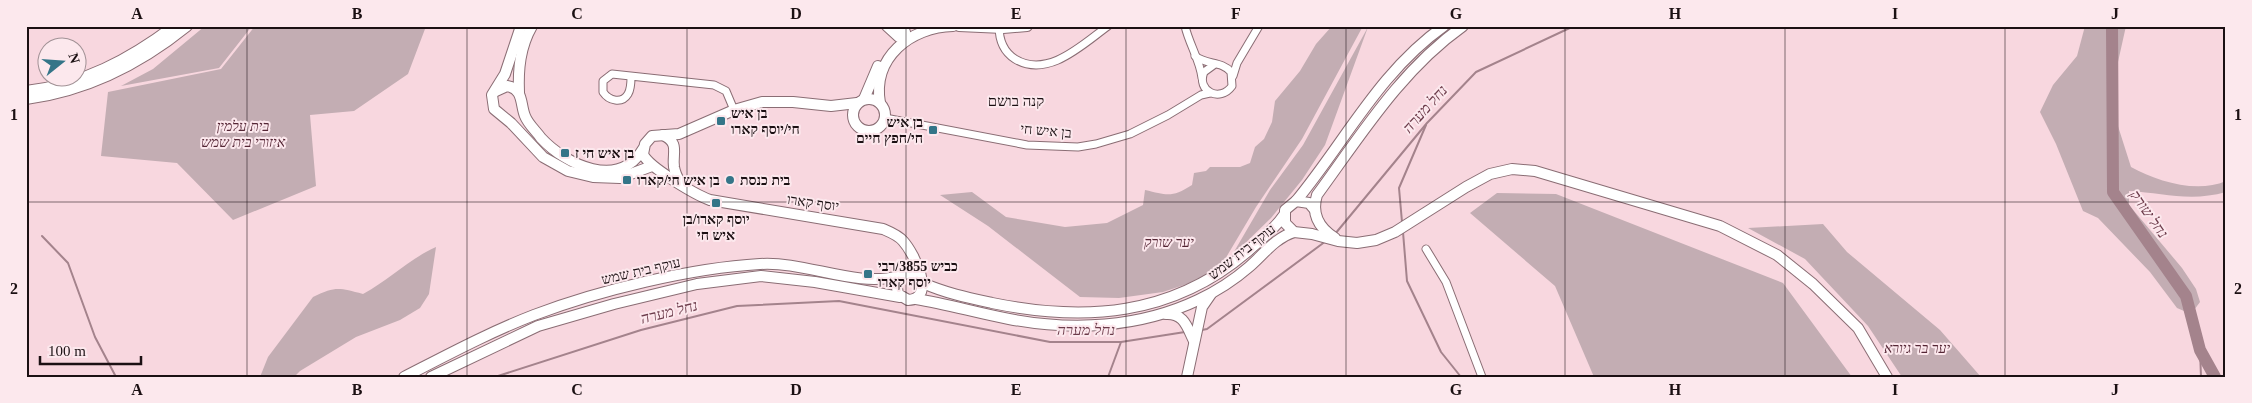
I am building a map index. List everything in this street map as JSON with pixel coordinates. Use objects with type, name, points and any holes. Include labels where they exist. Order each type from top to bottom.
[{"type":"main road","points":[[26,91],[67,83],[114,65],[151,44],[174,26]]},
{"type":"main road","points":[[26,99],[68,90],[119,71],[156,49],[187,26]]},
{"type":"main road","points":[[521,26],[505,74],[495,91],[492,105],[543,157],[568,171],[600,178],[620,178],[653,166],[669,164],[686,132]]},
{"type":"main road","points":[[532,26],[520,58],[520,97],[525,116],[531,126],[549,145],[560,154],[583,166],[607,170],[623,168],[635,161],[648,139],[658,135],[672,136],[686,132],[734,110],[762,102],[775,101],[831,106],[872,99],[880,103]]},
{"type":"main road","points":[[887,26],[902,34],[954,26]]},
{"type":"main road","points":[[902,34],[897,49],[881,75],[878,91],[880,103],[885,110],[885,118],[878,129],[868,131],[856,126],[853,116],[880,62],[902,34],[916,26]]},
{"type":"main road","points":[[959,26],[1026,26]]},
{"type":"main road","points":[[1296,202],[1373,95],[1403,60],[1444,26]]},
{"type":"main road","points":[[1299,233],[1312,228],[1316,215],[1317,195],[1384,103],[1413,69],[1463,26]]},
{"type":"main road","points":[[495,91],[507,86],[520,97]]},
{"type":"main road","points":[[501,115],[515,114],[520,97]]},
{"type":"main road","points":[[831,106],[853,116]]},
{"type":"main road","points":[[663,135],[672,141],[675,154],[674,169],[682,186]]},
{"type":"main road","points":[[643,149],[645,159],[653,166]]},
{"type":"main road","name":"יוסף קארו","points":[[653,166],[696,194],[719,202],[883,229],[897,236],[907,247],[922,281]]},
{"type":"main road","points":[[1338,241],[1327,233],[1305,201],[1296,202],[1288,206],[1284,214],[1285,223],[1299,233],[1338,241],[1366,242],[1384,237],[1466,187],[1495,172],[1512,169],[1536,171],[1720,226],[1777,255],[1813,284],[1858,328],[1887,377]]},
{"type":"main road","name":"עוקף בית שמש","points":[[922,281],[948,293],[1028,310],[1070,314],[1120,310],[1175,296],[1211,279],[1259,241],[1279,222],[1284,214]]},
{"type":"main road","name":"עוקף בית שמש","points":[[916,298],[1017,321],[1070,326],[1113,325],[1160,314],[1198,300],[1212,293],[1250,266],[1280,239],[1299,233]]},
{"type":"main road","points":[[901,275],[914,273],[922,281],[922,290],[916,298],[908,300],[900,297],[895,288],[901,275],[908,261],[907,247]]},
{"type":"main road","name":"עוקף בית שמש","points":[[404,377],[534,315],[613,290],[694,272],[761,264],[817,270],[878,280],[901,275]]},
{"type":"main road","name":"עוקף בית שמש","points":[[431,377],[538,326],[614,304],[697,284],[761,276],[815,282],[900,297]]},
{"type":"main road","points":[[1187,377],[1202,307],[1212,293]]},
{"type":"main road","points":[[1160,314],[1172,313],[1183,319],[1194,341]]},
{"type":"street","points":[[999,27],[1002,43],[1010,56],[1020,62],[1048,65],[1065,57],[1108,26]]},
{"type":"street","points":[[1186,26],[1189,44],[1200,65],[1202,83],[1214,95],[1224,94],[1232,86],[1232,76],[1259,26]]},
{"type":"street","points":[[1195,56],[1205,62],[1218,64],[1232,63],[1242,55]]},
{"type":"street","points":[[1202,83],[1207,68],[1218,64],[1228,69],[1232,76]]},
{"type":"street","points":[[631,77],[629,91],[624,98],[612,100],[603,92],[603,81],[610,74],[721,87],[726,91],[734,110]]},
{"type":"street","name":"בן איש חי","points":[[1195,98],[1202,83]]},
{"type":"street","name":"בן איש חי","points":[[885,118],[1027,145],[1078,147],[1130,134],[1168,115],[1195,98],[1210,93]]},
{"type":"street","points":[[1426,249],[1446,282],[1482,377]]},
{"type":"green space","points":[[205,26],[252,26],[219,68],[121,86],[153,69]]},
{"type":"green space","name":"בית עלמין איזורי בית שמש","points":[[255,26],[423,26],[425,29],[408,74],[354,111],[310,115],[316,186],[233,220],[177,163],[101,156],[108,92],[221,69]]},
{"type":"green space","name":"יער שורק","points":[[1332,26],[1363,26],[1302,139],[1256,207],[1221,266],[1196,281],[1163,292],[1119,298],[1080,297],[988,226],[940,195],[972,192],[1006,217],[1065,227],[1107,223],[1143,205],[1145,190],[1174,194],[1192,185],[1194,173],[1206,171],[1210,167],[1240,167],[1250,163],[1255,147],[1264,139],[1272,122],[1275,101],[1300,71],[1316,44]]},
{"type":"green space","points":[[2085,26],[2126,26],[2118,62],[2117,123],[2131,167],[2165,181],[2190,186],[2214,185],[2226,181],[2226,192],[2213,195],[2189,197],[2129,191],[2129,205],[2182,268],[2196,289],[2200,302],[2191,314],[2177,308],[2150,272],[2098,218],[2083,211],[2056,144],[2040,112],[2053,85],[2077,56]]},
{"type":"green space","points":[[1368,27],[1325,145],[1302,180],[1271,218],[1231,257],[1270,190],[1303,145]]},
{"type":"green space","points":[[1497,193],[1556,194],[1783,283],[1852,377],[1594,377],[1555,286],[1470,213]]},
{"type":"green space","name":"יער בר גיורא","points":[[1823,224],[1847,252],[1940,330],[1981,377],[1902,377],[1868,326],[1805,259],[1748,228]]},
{"type":"green space","points":[[436,247],[429,294],[420,308],[400,320],[356,337],[300,371],[294,377],[260,377],[268,357],[313,297],[338,289],[363,294],[417,257]]},
{"type":"waterway","name":"נחל מערה","points":[[1335,234],[1427,123],[1476,72],[1574,26]]},
{"type":"waterway","name":"נחל שורק","points":[[2112,26],[2113,192],[2186,296],[2200,350],[2215,377]]},
{"type":"waterway","points":[[1402,222],[1399,188],[1426,125]]},
{"type":"waterway","points":[[1403,232],[1407,281],[1441,352],[1461,377]]},
{"type":"waterway","points":[[42,236],[68,263],[95,337],[116,377]]},
{"type":"waterway","name":"נחל מערה","points":[[1202,330],[1207,329],[1326,241]]},
{"type":"waterway","name":"נחל מערה","points":[[495,377],[641,330],[737,306],[839,301],[1050,342],[1121,342],[1185,332]]},
{"type":"waterway","points":[[1108,377],[1121,342]]},
{"type":"waterway","points":[[2200,350],[2201,377]]},
{"type":"place","name":"בן איש חי/יוסף קארו","points":[[721,121]]},
{"type":"place","name":"בן איש חי/חפץ חיים","points":[[933,130]]},
{"type":"place","name":"בן איש חי ז","points":[[565,153]]},
{"type":"place","name":"בן איש חי/קארו","points":[[627,180]]},
{"type":"place","name":"בית כנסת","points":[[730,180]]},
{"type":"place","name":"יוסף קארו/בן איש חי","points":[[716,203]]},
{"type":"place","name":"כביש 3855/רבי יוסף קארו","points":[[868,274]]},
{"type":"district","name":"קנה בושם","points":[[1016,101]]}]
